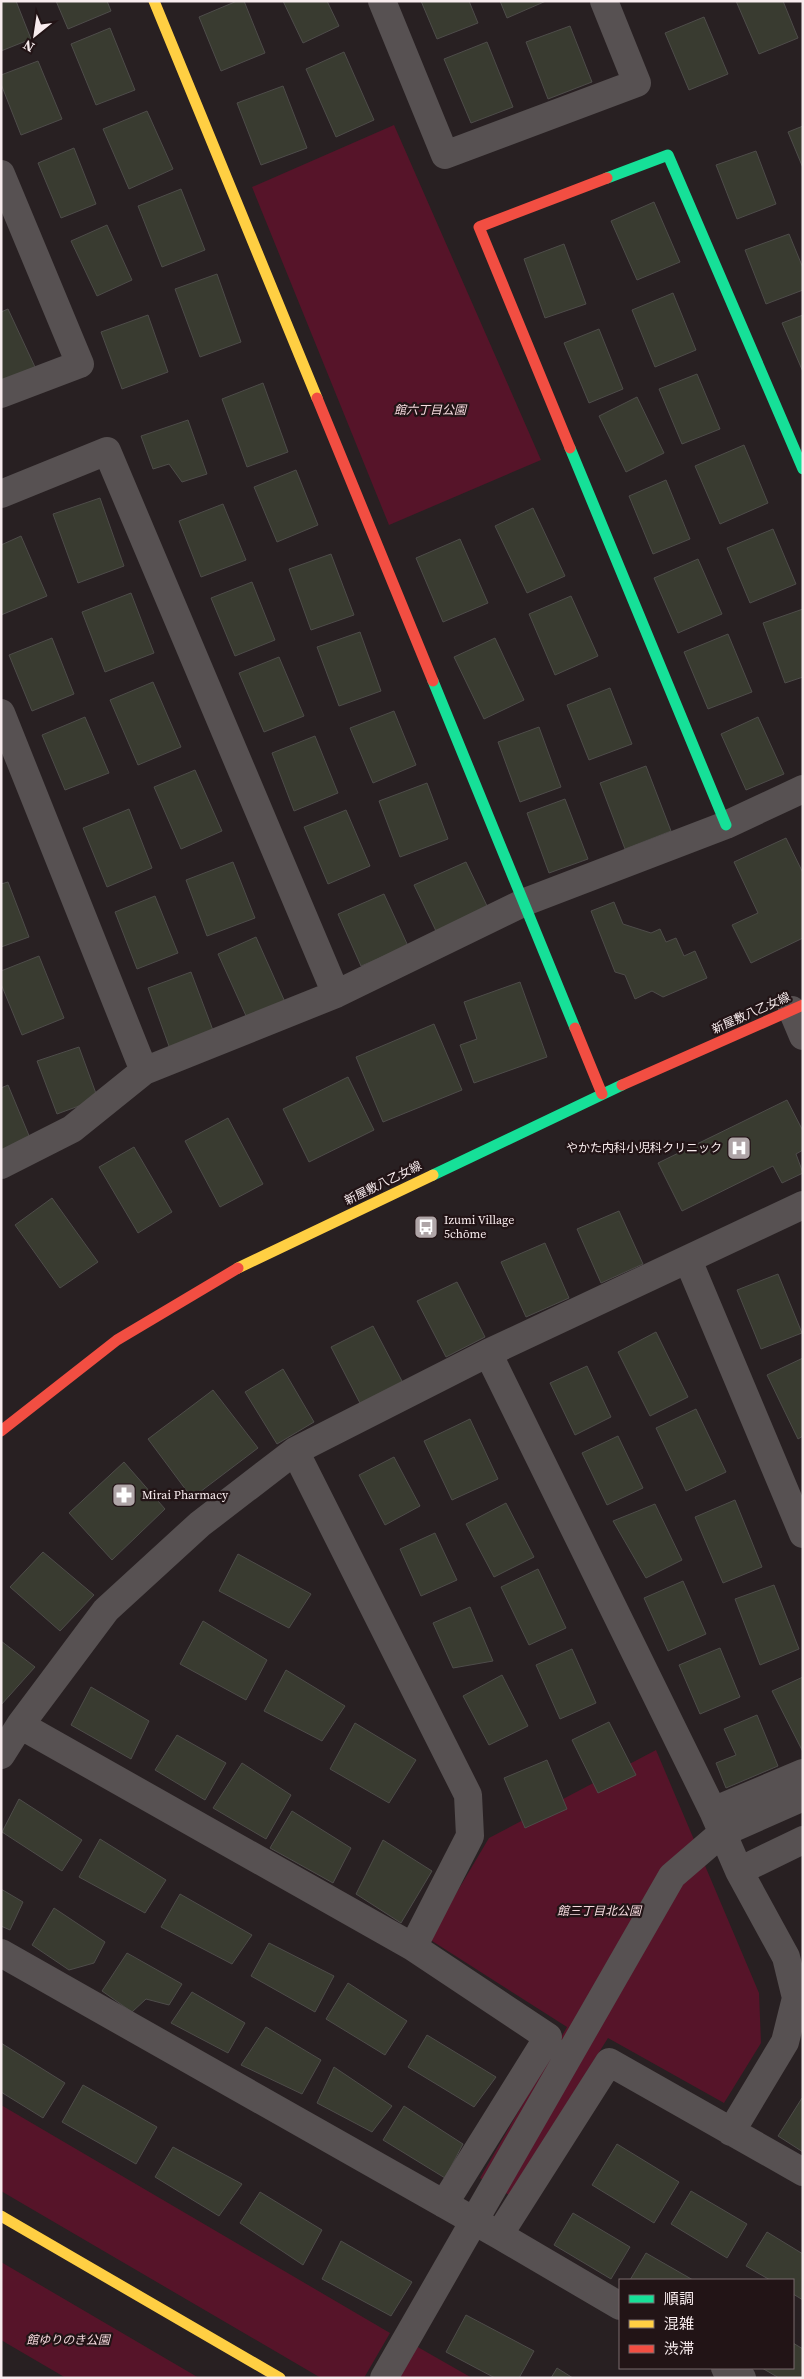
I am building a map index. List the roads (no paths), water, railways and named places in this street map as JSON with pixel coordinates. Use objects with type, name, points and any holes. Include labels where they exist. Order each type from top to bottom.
[{"type":"street","points":[[154,1],[525,902],[602,1094]]},
{"type":"street","points":[[382,1],[445,155],[637,83],[604,1]]},
{"type":"street","points":[[726,825],[479,227],[668,155],[803,469]]},
{"type":"street","points":[[1,174],[80,364],[1,394]]},
{"type":"street","points":[[1,494],[107,451],[336,994]]},
{"type":"street","points":[[1,713],[144,1071]]},
{"type":"street","points":[[1,1165],[72,1129],[144,1071],[336,994],[525,902],[726,825],[803,789]]},
{"type":"street","points":[[797,1007],[803,1036]]},
{"type":"street","name":"新屋敷八乙女線","points":[[1,1430],[117,1340],[241,1266],[602,1094],[797,1007]]},
{"type":"street","points":[[1,1755],[20,1725],[106,1610],[200,1524],[295,1451],[488,1353],[803,1206]]},
{"type":"street","points":[[688,1260],[803,1534]]},
{"type":"street","points":[[488,1353],[718,1822],[739,1871],[786,1957],[796,1998],[784,2042],[731,2132]]},
{"type":"street","points":[[295,1451],[468,1795],[470,1836],[413,1947]]},
{"type":"street","points":[[20,1725],[413,1947],[548,2037],[444,2204]]},
{"type":"street","points":[[384,2378],[672,1876],[718,1822],[803,1774]]},
{"type":"street","points":[[718,1822],[803,1797]]},
{"type":"street","points":[[739,1871],[803,1840]]},
{"type":"street","points":[[1,1953],[499,2235],[619,2305]]},
{"type":"street","points":[[499,2235],[609,2062],[803,2172]]},
{"type":"street","points":[[1,2216],[280,2378]]},
{"type":"street","points":[[727,2369],[742,2378]]},
{"type":"place","name":"やかた内科小児科クリニック","points":[[739,1148]]},
{"type":"place","name":"Izumi Village 5chōme","points":[[426,1227]]},
{"type":"place","name":"Mirai Pharmacy","points":[[124,1495]]},
{"type":"park label","name":"館六丁目公園","points":[[430,410]]},
{"type":"park label","name":"館三丁目北公園","points":[[599,1911]]},
{"type":"park label","name":"館ゆりのき公園","points":[[68,2340]]}]
